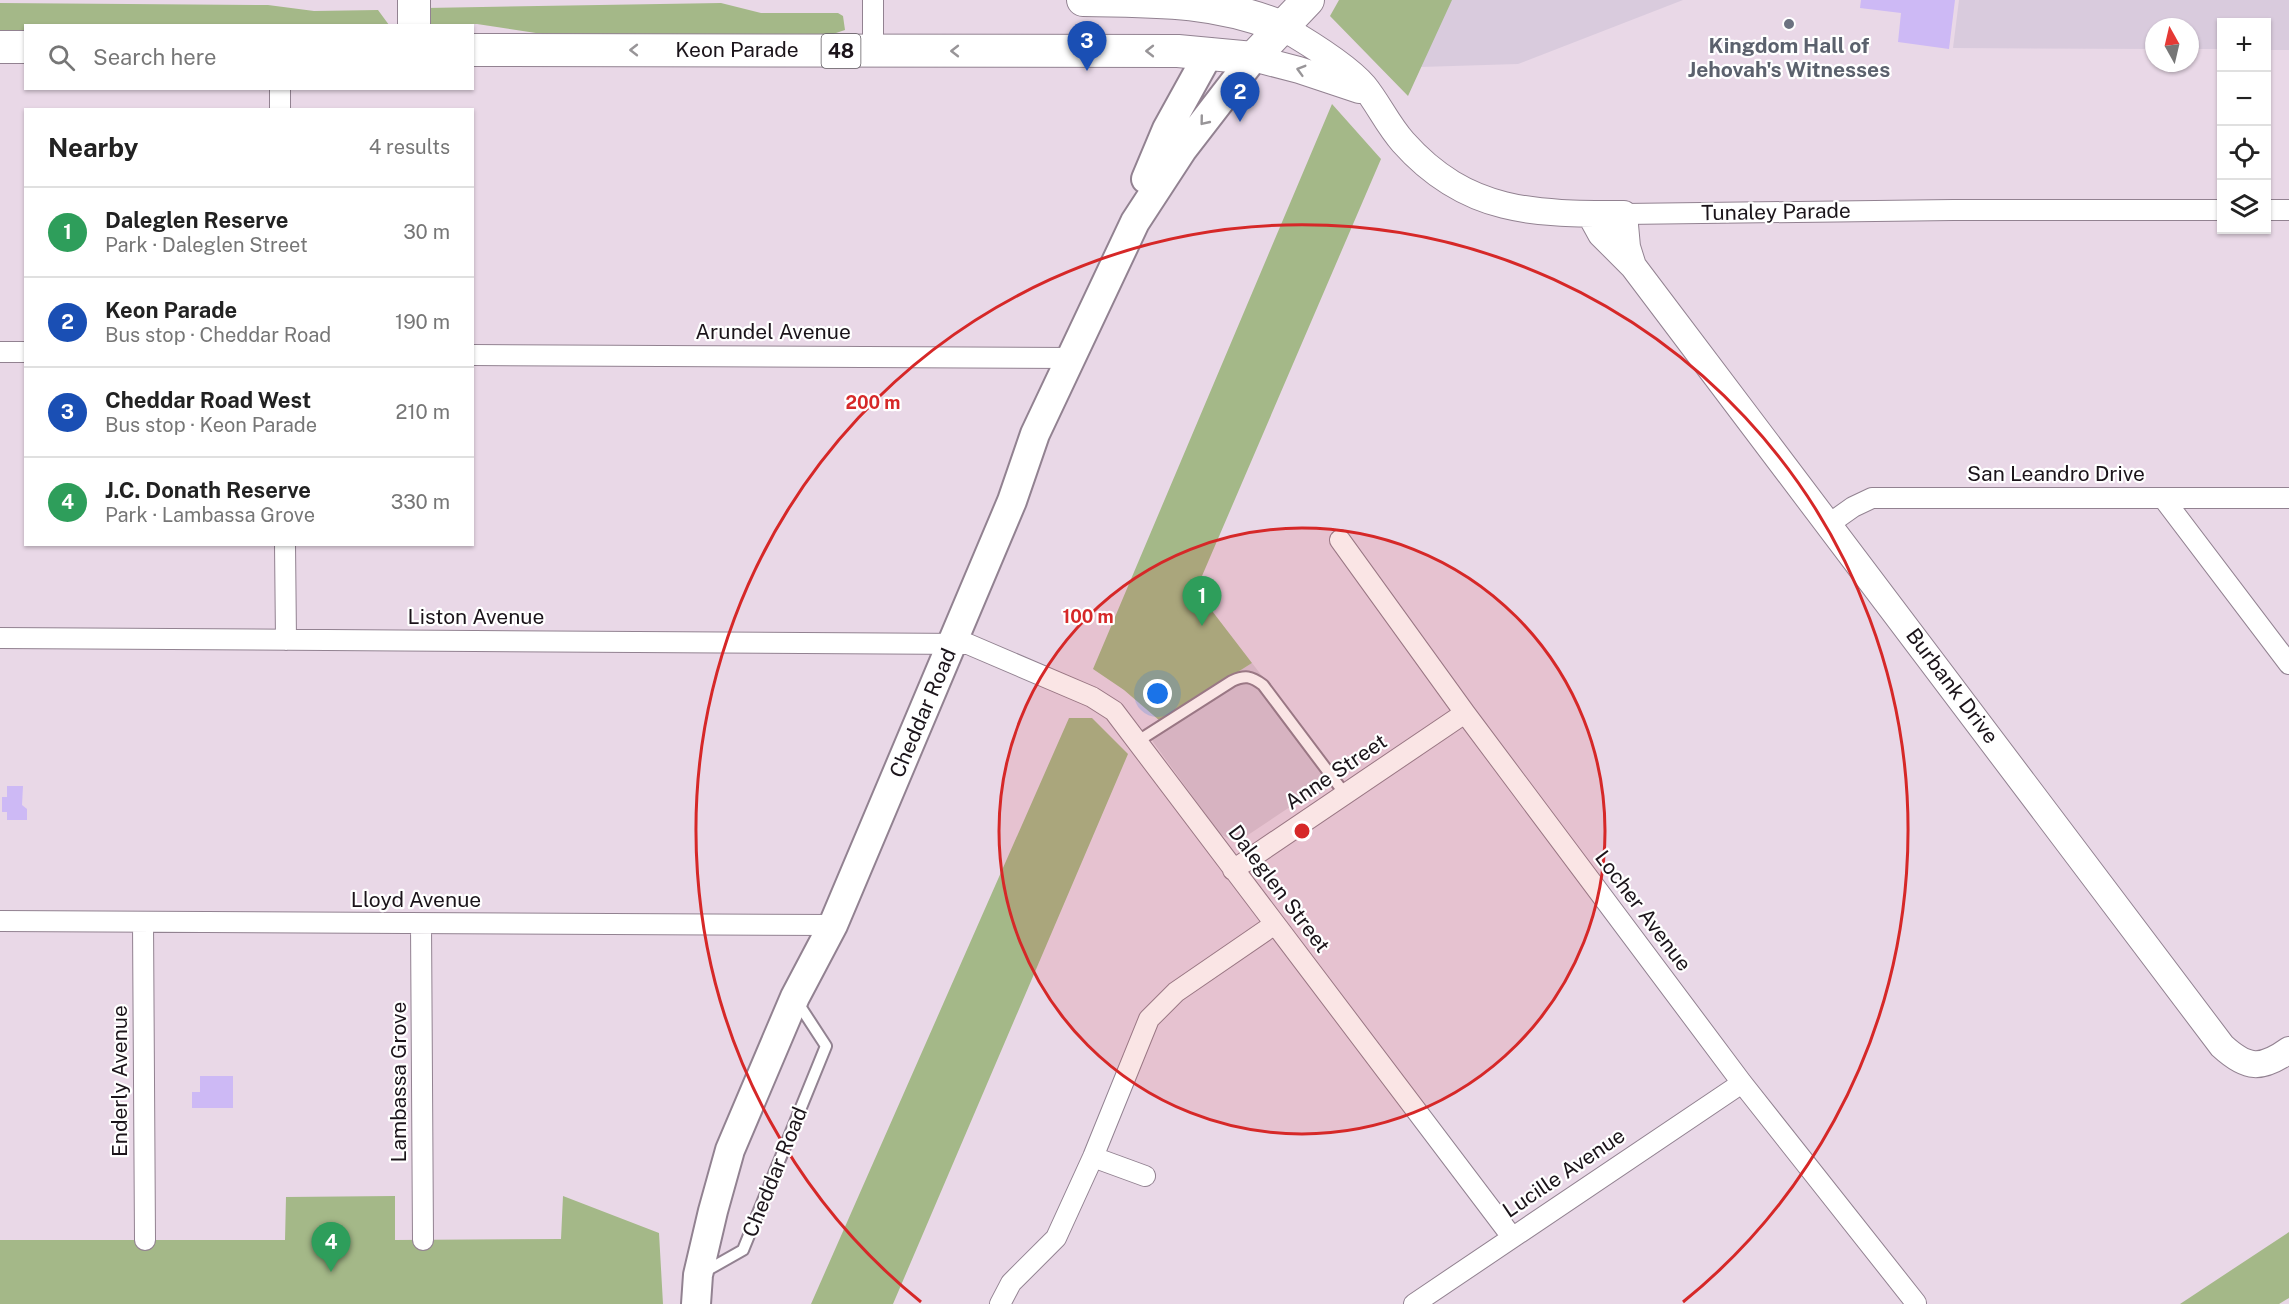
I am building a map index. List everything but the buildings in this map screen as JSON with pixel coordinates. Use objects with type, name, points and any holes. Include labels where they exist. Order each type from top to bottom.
[{"type":"main road","points":[[414,0],[414,24]]},
{"type":"main road","points":[[1083,0],[1197,1],[1249,5],[1282,27]]},
{"type":"main road","points":[[1252,58],[1308,0]]},
{"type":"main road","points":[[1209,53],[1228,27],[1249,5]]},
{"type":"main road","points":[[0,47],[24,47]]},
{"type":"main road","name":"Keon Parade","points":[[474,50],[1178,51],[1252,58]]},
{"type":"main road","name":"Cheddar Road","points":[[1135,222],[1146,181],[1167,129],[1209,53]]},
{"type":"main road","name":"Cheddar Road","points":[[696,1304],[698,1275],[730,1150],[801,1007],[833,925],[1012,501],[1050,440],[1062,406],[1073,358],[1135,222],[1176,158],[1252,58]]},
{"type":"street","points":[[873,0],[873,51]]},
{"type":"street","name":"Tunaley Parade","points":[[1282,27],[1348,71],[1360,82],[1388,124],[1418,158],[1458,187],[1489,201],[1523,210],[1590,214],[2217,210]]},
{"type":"street","points":[[1252,58],[1343,83],[1374,100]]},
{"type":"street","points":[[280,90],[280,108]]},
{"type":"street","points":[[2271,210],[2289,210]]},
{"type":"street","name":"Burbank Drive","points":[[1590,214],[1601,234],[1633,266],[2222,1046],[2238,1061],[2255,1065],[2273,1061],[2289,1050]]},
{"type":"street","name":"Burbank Drive","points":[[1624,214],[1627,247],[1633,266]]},
{"type":"street","points":[[0,352],[24,352]]},
{"type":"street","name":"Arundel Avenue","points":[[474,355],[1073,358]]},
{"type":"street","name":"San Leandro Drive","points":[[1829,524],[1853,507],[1872,498],[2289,498]]},
{"type":"street","points":[[2163,498],[2289,664]]},
{"type":"street","name":"Locher Avenue","points":[[1340,540],[1465,713],[1742,1083],[1916,1303],[1914,1304]]},
{"type":"street","points":[[285,546],[286,640]]},
{"type":"street","name":"Liston Avenue","points":[[0,638],[952,644]]},
{"type":"street","name":"Daleglen Street","points":[[952,644],[968,644],[1092,697],[1114,711],[1512,1237]]},
{"type":"street","name":"Anne Street","points":[[1233,870],[1465,713]]},
{"type":"street","name":"Lloyd Avenue","points":[[0,921],[833,925]]},
{"type":"street","name":"Enderly Avenue","points":[[143,922],[146,1240]]},
{"type":"street","name":"Lambassa Grove","points":[[421,924],[423,1240]]},
{"type":"street","points":[[1000,1304],[1011,1283],[1056,1238],[1093,1157],[1149,1019],[1176,992],[1275,924]]},
{"type":"street","name":"Lucille Avenue","points":[[1414,1304],[1742,1083]]},
{"type":"street","points":[[1093,1157],[1145,1176]]},
{"type":"lane","points":[[1138,741],[1232,681],[1242,676],[1252,677],[1263,685],[1345,795]]},
{"type":"lane","name":"Cheddar Road","points":[[698,1275],[743,1250],[826,1046],[801,1007]]},
{"type":"shaded area","points":[[1449,0],[1683,0],[1518,64],[1420,67]]},
{"type":"shaded area","points":[[1959,0],[2289,0],[2289,50],[2271,50],[2271,18],[2217,18],[2217,49],[2199,49],[2199,18],[2145,18],[2145,49],[1953,48]]},
{"type":"shaded area","points":[[1252,663],[1338,775],[1236,843],[1220,834],[1153,742],[1147,727]]},
{"type":"green space","points":[[1339,0],[1452,0],[1408,96],[1330,16]]},
{"type":"green space","points":[[0,3],[268,5],[314,11],[378,10],[388,24],[24,24],[24,32],[0,32]]},
{"type":"green space","points":[[721,3],[761,13],[838,13],[843,16],[845,30],[833,34],[549,35],[477,24],[430,24],[426,8]]},
{"type":"green space","points":[[1332,104],[1381,159],[1196,590],[1252,663],[1160,721],[1124,690],[1093,669]]},
{"type":"green space","points":[[1069,718],[1092,718],[1128,754],[893,1304],[811,1304]]},
{"type":"green space","points":[[395,1196],[395,1240],[561,1239],[563,1196],[659,1233],[663,1304],[0,1304],[0,1240],[285,1240],[286,1197]]},
{"type":"green space","points":[[2289,1232],[2289,1298],[2279,1304],[2180,1304]]},
{"type":"place","name":"Kingdom Hall of Jehovah's Witnesses","points":[[1789,24]]},
{"type":"place","name":"Cheddar Road West","points":[[1087,71]]},
{"type":"place","name":"Keon Parade","points":[[1240,122]]},
{"type":"place","name":"Daleglen Reserve","points":[[1202,626]]},
{"type":"place","name":"J.C. Donath Reserve","points":[[331,1272]]}]
